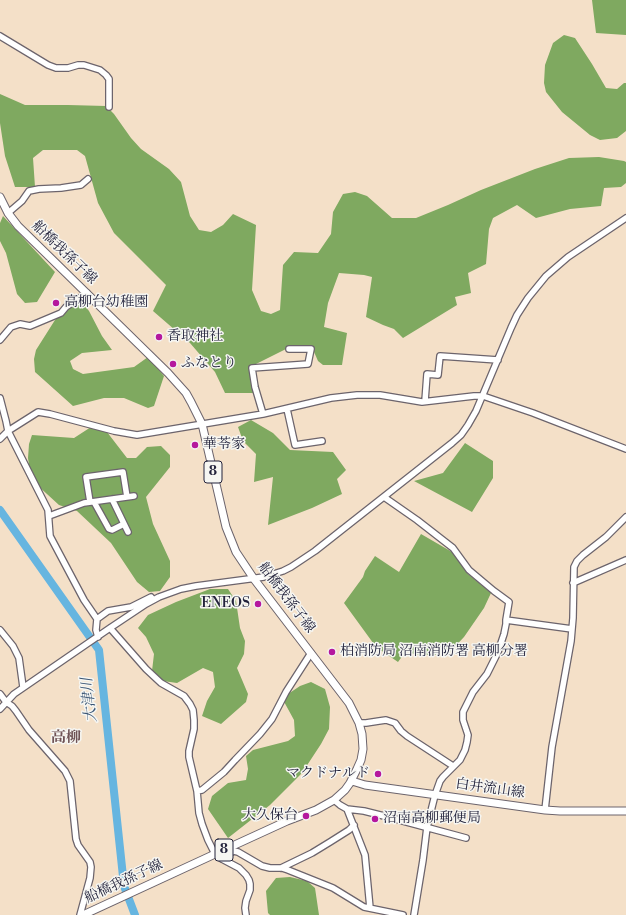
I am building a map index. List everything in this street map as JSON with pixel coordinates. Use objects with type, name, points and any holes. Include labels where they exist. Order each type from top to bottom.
[{"type":"main road","name":"船橋我孫子線","points":[[0,197],[8,214],[29,237],[177,382],[191,402],[202,424],[226,527],[236,552],[254,579],[349,703],[354,711],[362,734],[363,749],[361,760],[352,781],[334,800],[316,810],[287,821],[82,915]]},
{"type":"main road","name":"白井流山線","points":[[352,781],[365,785],[545,810],[626,811]]},
{"type":"street","points":[[0,36],[56,68],[68,68],[84,65],[100,70],[108,79],[109,107]]},
{"type":"street","points":[[8,214],[22,201],[29,191],[81,185],[88,179]]},
{"type":"street","points":[[0,709],[23,687],[153,600],[181,589],[254,579],[291,568],[384,497],[461,435],[472,418],[483,396],[511,328],[528,298],[538,285],[554,268],[568,257],[626,218]]},
{"type":"street","points":[[0,340],[11,328],[20,324],[30,326],[61,313],[66,307],[87,293]]},
{"type":"street","points":[[263,414],[255,387],[252,368],[308,364],[311,349],[289,349]]},
{"type":"street","points":[[425,401],[427,374],[438,375],[440,356],[498,360]]},
{"type":"street","points":[[0,439],[8,431],[38,412],[136,435],[263,414],[317,401],[356,395],[380,395],[425,401],[483,396],[533,413],[626,450]]},
{"type":"street","points":[[0,398],[8,431],[48,510],[50,536],[84,600],[97,619],[97,637]]},
{"type":"street","points":[[287,409],[295,445],[322,441]]},
{"type":"street","points":[[124,524],[112,530],[108,530],[92,502],[86,477],[123,472],[127,497]]},
{"type":"street","points":[[49,516],[92,502],[134,496]]},
{"type":"street","points":[[384,497],[453,548],[469,570],[509,602],[504,634],[496,658],[487,674],[473,692],[463,712],[463,720],[468,735],[465,750],[460,760],[440,781],[435,795],[427,827],[414,915]]},
{"type":"street","points":[[112,499],[128,532]]},
{"type":"street","points":[[545,810],[552,747],[572,629],[574,567],[583,555],[606,537],[626,517]]},
{"type":"street","points":[[573,583],[626,560]]},
{"type":"street","points":[[97,619],[108,611],[131,608],[151,597],[153,600]]},
{"type":"street","points":[[506,620],[572,629]]},
{"type":"street","points":[[110,628],[146,669],[161,682],[184,696],[190,704],[194,720],[189,757],[197,791],[199,813],[208,840],[215,854],[243,871],[249,880],[250,890],[246,901],[246,915]]},
{"type":"street","points":[[0,630],[16,652],[20,665],[23,687]]},
{"type":"street","points":[[197,791],[202,790],[224,772],[260,734],[272,719],[286,692],[311,653]]},
{"type":"street","points":[[0,694],[16,711],[29,730],[65,771],[70,781],[76,839],[78,845],[90,862],[91,867],[82,915]]},
{"type":"street","points":[[359,723],[386,720],[395,723],[401,732],[453,766]]},
{"type":"street","points":[[334,800],[347,809],[364,811],[466,838]]},
{"type":"street","points":[[347,809],[365,855],[370,908]]},
{"type":"street","points":[[281,868],[312,853],[349,830],[354,825]]},
{"type":"street","points":[[222,859],[234,851],[238,852],[262,866],[288,870],[333,888],[364,907],[403,915]]},
{"type":"green space","points":[[592,0],[626,0],[626,35],[596,33]]},
{"type":"green space","points":[[564,35],[575,38],[606,88],[617,89],[626,83],[626,131],[617,138],[600,140],[590,135],[562,112],[546,92],[544,83],[545,65],[553,43]]},
{"type":"green space","points":[[0,94],[25,105],[106,106],[141,149],[169,169],[181,182],[190,216],[199,230],[211,232],[223,225],[233,214],[256,225],[252,290],[261,311],[271,314],[280,310],[283,265],[294,252],[318,253],[331,234],[333,212],[343,194],[355,192],[367,196],[392,218],[416,218],[481,190],[535,169],[569,158],[599,157],[624,161],[626,162],[626,183],[621,187],[604,188],[601,206],[570,209],[536,218],[517,205],[493,218],[489,229],[486,264],[468,273],[471,293],[455,297],[457,305],[403,338],[394,329],[366,317],[372,277],[339,273],[328,303],[324,327],[347,333],[342,365],[323,365],[318,361],[311,345],[288,348],[256,364],[256,393],[225,393],[215,372],[190,343],[153,311],[166,285],[114,233],[98,203],[85,156],[77,150],[43,150],[33,158],[35,187],[15,187],[5,156],[0,123]]},
{"type":"green space","points":[[3,216],[55,272],[37,302],[25,303],[17,294],[6,253],[0,241],[0,223]]},
{"type":"green space","points":[[80,300],[89,311],[102,336],[112,350],[82,353],[70,361],[73,369],[83,374],[134,367],[148,357],[164,376],[154,406],[148,408],[124,398],[104,398],[73,406],[35,372],[34,359],[36,350],[55,320],[67,307]]},
{"type":"green space","points":[[251,420],[273,433],[290,450],[333,452],[346,470],[337,479],[342,494],[312,508],[268,525],[273,477],[254,482],[256,454],[243,441],[238,427]]},
{"type":"green space","points":[[91,427],[107,432],[127,458],[136,458],[147,447],[161,446],[170,455],[170,467],[146,497],[153,524],[170,561],[170,577],[160,591],[149,592],[137,582],[111,543],[77,511],[59,505],[36,484],[30,472],[28,458],[29,444],[32,435],[74,438]]},
{"type":"green space","points":[[465,443],[493,461],[493,478],[472,512],[414,481],[443,473]]},
{"type":"green space","points":[[421,534],[452,552],[468,574],[491,593],[484,608],[464,637],[447,655],[417,655],[406,651],[398,662],[376,647],[344,603],[363,577],[365,571],[375,556],[399,572]]},
{"type":"green space","points":[[210,589],[228,589],[236,601],[240,628],[245,641],[244,654],[237,668],[248,694],[246,702],[221,724],[202,716],[207,701],[215,687],[213,672],[203,668],[177,683],[163,681],[152,671],[154,654],[146,637],[138,628],[148,615]]},
{"type":"green space","points":[[311,682],[325,689],[330,707],[329,729],[302,773],[270,805],[228,838],[208,809],[212,796],[228,783],[246,780],[248,769],[246,756],[253,750],[288,741],[295,736],[294,720],[282,698],[300,686]]},
{"type":"green space","points":[[290,877],[307,881],[315,888],[319,915],[270,915],[268,913],[266,891],[276,878]]},
{"type":"waterway","name":"大津川","points":[[0,510],[99,650],[124,886],[135,915]]},
{"type":"place","name":"高柳台幼稚園","points":[[56,303]]},
{"type":"place","name":"香取神社","points":[[159,337]]},
{"type":"place","name":"ふなとり","points":[[173,364]]},
{"type":"place","name":"華苓家","points":[[195,445]]},
{"type":"place","name":"ENEOS","points":[[258,604]]},
{"type":"place","name":"柏消防局 沼南消防署 高柳分署","points":[[332,652]]},
{"type":"place","name":"マクドナルド","points":[[378,774]]},
{"type":"place","name":"大久保台","points":[[306,816]]},
{"type":"place","name":"沼南高柳郵便局","points":[[375,819]]},
{"type":"district","name":"高柳","points":[[66,738]]}]
